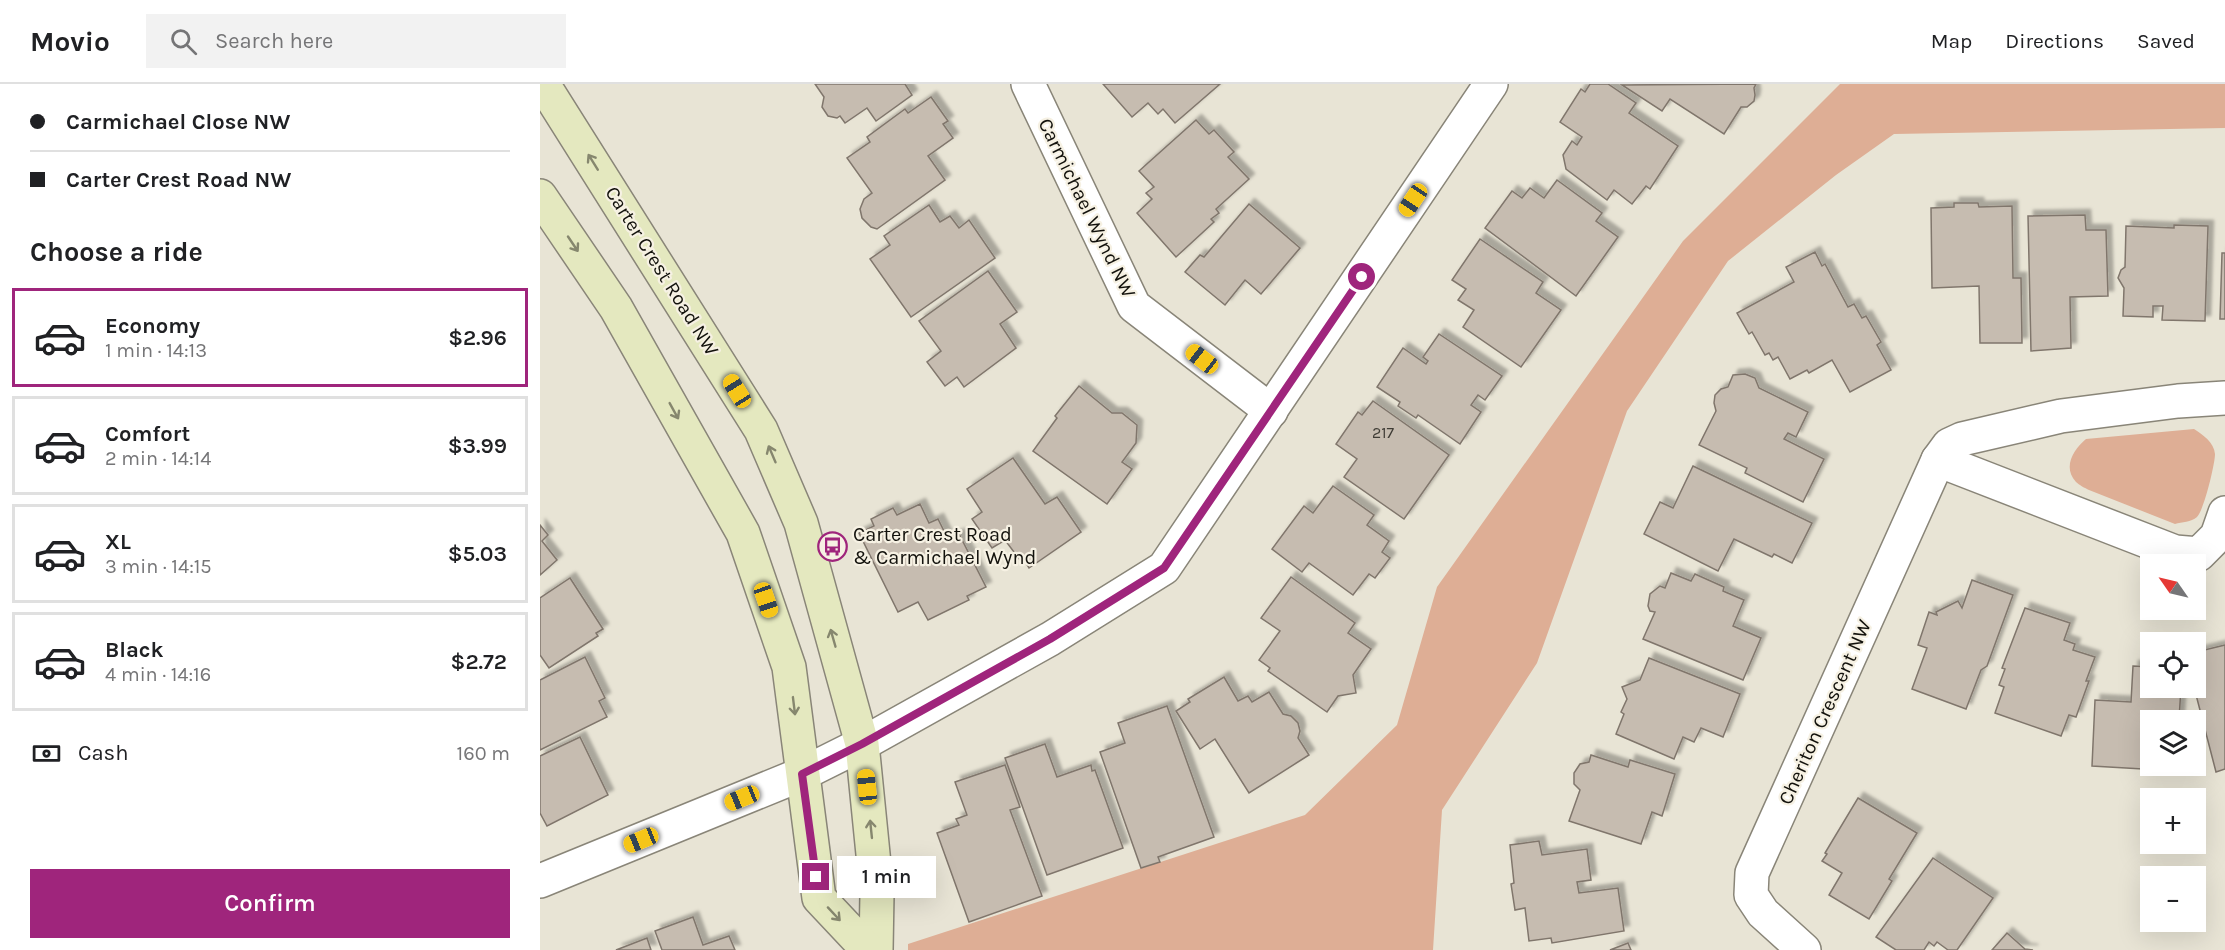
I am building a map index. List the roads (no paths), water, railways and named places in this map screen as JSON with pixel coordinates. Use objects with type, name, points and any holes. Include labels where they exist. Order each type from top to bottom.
[{"type":"street","name":"Carter Crest Road NW","points":[[543,84],[762,430],[801,523],[862,744],[877,894],[876,950]]},
{"type":"street","name":"Carmichael Wynd NW","points":[[1028,84],[1134,306],[1271,411]]},
{"type":"street","points":[[540,881],[802,774],[862,744],[1050,639],[1164,568],[1491,84]]},
{"type":"street","points":[[540,196],[616,308],[743,533],[789,668],[819,898],[868,950]]},
{"type":"street","name":"Cheriton Crescent NW","points":[[1804,950],[1763,913],[1751,895],[1752,873],[1938,460],[1949,446],[1962,439],[2061,416],[2178,401],[2225,398]]},
{"type":"street","points":[[1938,460],[2175,552],[2199,554],[2217,536],[2225,513]]},
{"type":"place","name":"Carter Crest Road & Carmichael Wynd","points":[[832,546]]}]
